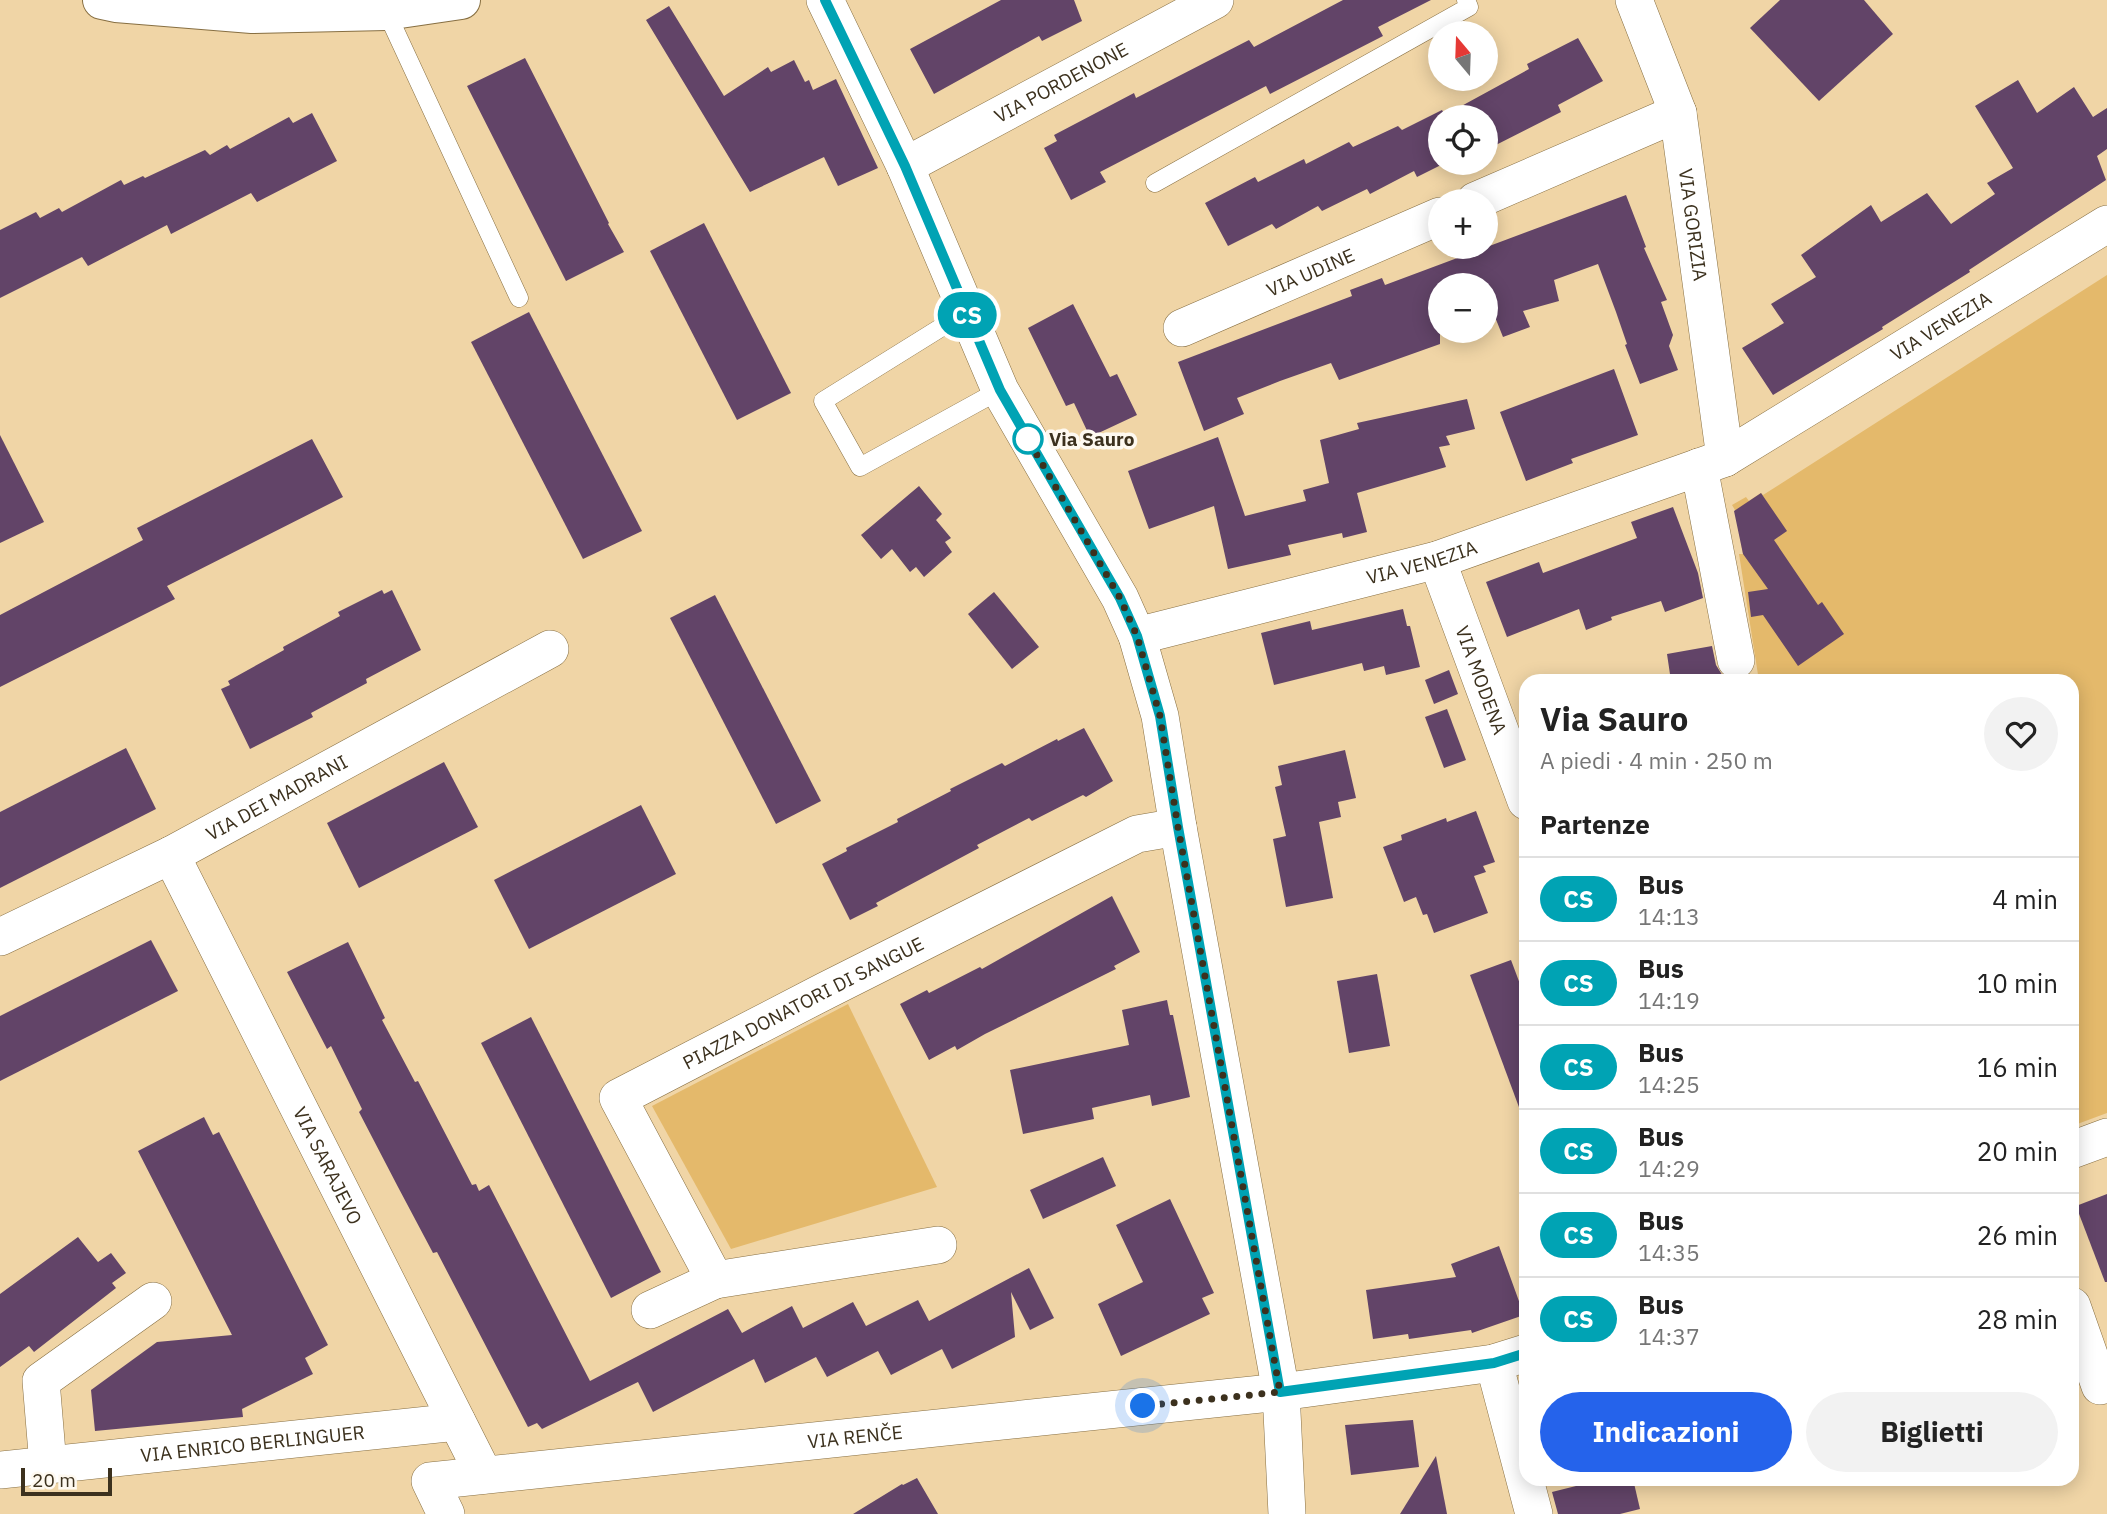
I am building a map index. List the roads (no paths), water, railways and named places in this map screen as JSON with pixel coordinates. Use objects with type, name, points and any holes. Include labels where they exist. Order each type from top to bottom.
[{"type":"street","points":[[102,0],[252,14],[386,11],[461,0]]},
{"type":"street","points":[[825,0],[905,166],[1000,390],[1120,598],[1137,636],[1160,716],[1280,1392],[1287,1514]]},
{"type":"street","name":"VIA PORDENONE","points":[[905,166],[1215,0]]},
{"type":"street","name":"VIA GORIZIA","points":[[1634,0],[1678,113],[1712,462]]},
{"type":"street","points":[[1498,191],[1678,113]]},
{"type":"street","name":"VIA UDINE","points":[[1182,328],[1428,221]]},
{"type":"street","name":"VIA VENEZIA","points":[[1137,636],[1437,560],[1712,462],[2107,224]]},
{"type":"street","points":[[1712,462],[1736,660]]},
{"type":"street","name":"VIA MODENA","points":[[1437,560],[1519,782]]},
{"type":"street","name":"VIA DEI MADRANI","points":[[0,937],[171,855],[550,649]]},
{"type":"street","name":"PIAZZA DONATORI DI SANGUE","points":[[715,1280],[618,1098],[1137,834],[1178,827]]},
{"type":"street","name":"VIA SARAJEVO","points":[[171,855],[484,1475]]},
{"type":"street","points":[[2079,1147],[2107,1137]]},
{"type":"street","points":[[650,1310],[715,1280],[938,1245]]},
{"type":"street","points":[[48,1465],[41,1381],[153,1301]]},
{"type":"street","points":[[2079,1326],[2100,1386]]},
{"type":"street","points":[[1510,1358],[1519,1416]]},
{"type":"street","name":"VIA RENČE","points":[[446,1514],[430,1480],[1280,1392],[1510,1358]]},
{"type":"street","name":"VIA ENRICO BERLINGUER","points":[[0,1470],[457,1422]]},
{"type":"street","points":[[1530,1486],[1534,1514]]},
{"type":"lane","points":[[1155,183],[1469,7],[1466,0]]},
{"type":"lane","points":[[386,11],[519,298]]},
{"type":"lane","points":[[965,312],[823,401],[860,467],[1000,390]]},
{"type":"place","name":"Via Sauro","points":[[1028,439]]}]
